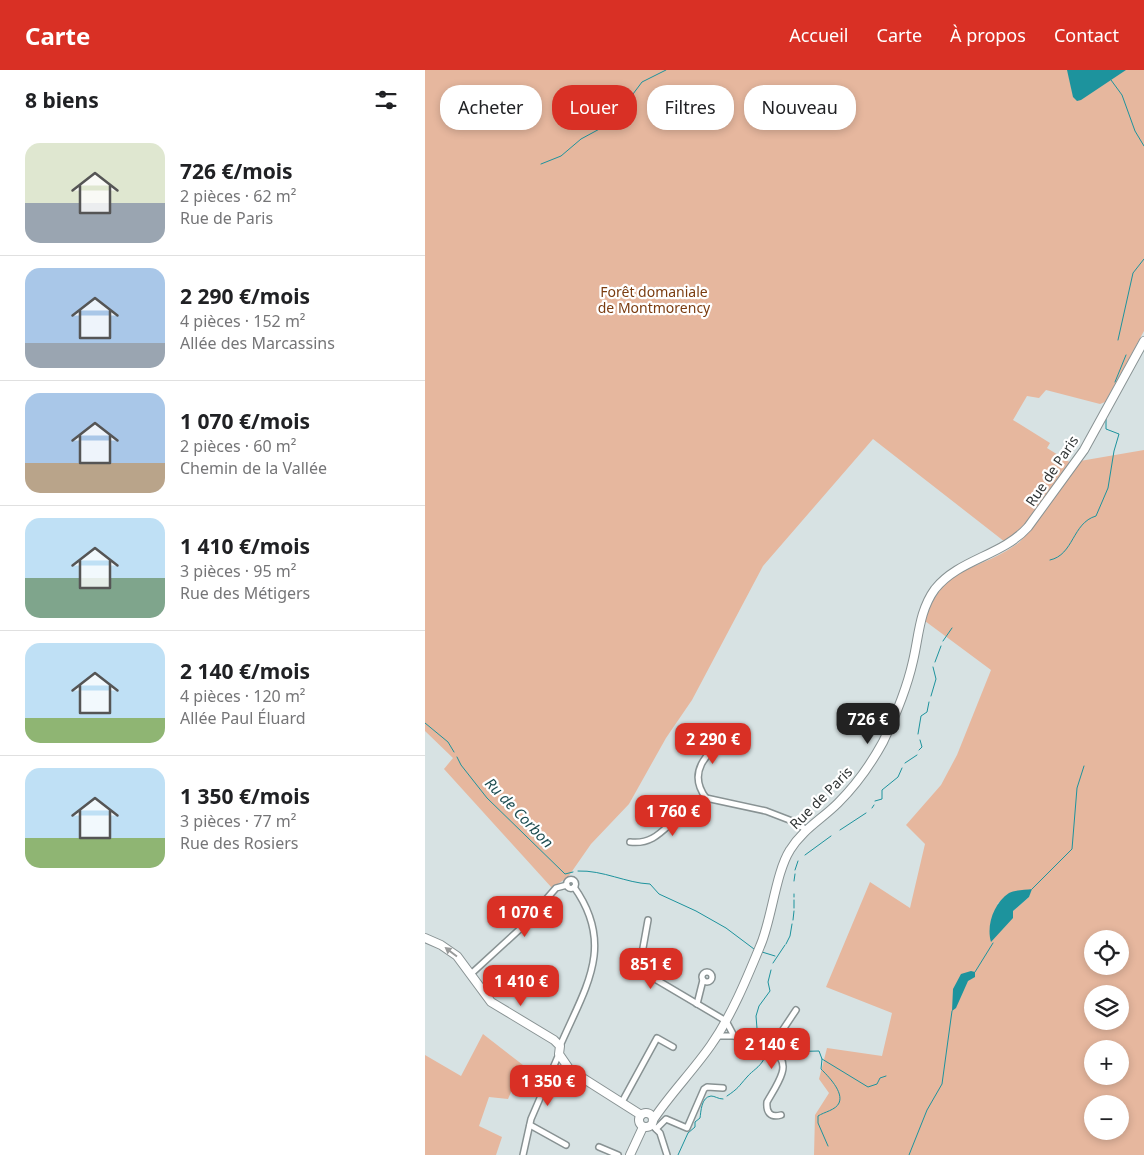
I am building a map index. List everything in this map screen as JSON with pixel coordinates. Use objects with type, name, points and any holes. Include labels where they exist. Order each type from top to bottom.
[{"type":"main road","name":"Rue de Paris","points":[[652,1122],[661,1107],[717,1036],[726,1021],[761,943],[788,854],[807,830],[852,787],[879,748],[889,728],[913,662],[920,623],[927,601],[937,587],[957,570],[1005,548],[1018,539],[1051,498],[1084,450],[1144,342]]},
{"type":"main road","points":[[425,938],[449,950],[472,973],[491,1002],[537,1029],[560,1050],[570,1070],[652,1122]]},
{"type":"main road","points":[[641,1115],[639,1121],[643,1126]]},
{"type":"main road","points":[[630,1155],[643,1126],[652,1122]]},
{"type":"street","points":[[706,798],[698,784],[700,766],[715,747],[728,735]]},
{"type":"street","points":[[630,842],[643,843],[659,836],[681,814],[706,798],[766,811],[792,821],[807,830]]},
{"type":"street","points":[[472,973],[508,941],[556,888],[567,885],[570,888],[574,887],[583,898],[595,932],[594,965],[530,1125],[523,1155]]},
{"type":"street","points":[[648,920],[641,959],[643,970],[650,978],[726,1021],[734,1036]]},
{"type":"street","points":[[697,1004],[703,980]]},
{"type":"street","points":[[770,1049],[796,1010]]},
{"type":"street","points":[[717,1036],[734,1036],[777,1052],[783,1067],[767,1107],[768,1112],[772,1116],[781,1116]]},
{"type":"street","points":[[621,1102],[657,1038],[673,1046]]},
{"type":"street","points":[[667,1155],[660,1133],[652,1122],[666,1119],[687,1128],[704,1090],[707,1087],[723,1088]]},
{"type":"street","points":[[530,1125],[566,1145]]},
{"type":"street","points":[[599,1147],[618,1155]]},
{"type":"green space","name":"Forêt domaniale de Montmorency","points":[[425,70],[1144,70],[1144,331],[1105,402],[1100,404],[1046,390],[1039,398],[1027,396],[1013,420],[1050,443],[1047,448],[1071,463],[1024,525],[1005,542],[873,439],[763,566],[692,700],[666,738],[629,804],[591,844],[568,877],[552,888],[444,769],[453,758],[425,731]]},
{"type":"green space","points":[[1144,450],[1144,1155],[814,1155],[815,1115],[829,1093],[819,1079],[827,1048],[882,1056],[892,1013],[826,987],[870,882],[910,908],[925,844],[906,825],[941,785],[957,755],[991,670],[925,621],[932,603],[941,589],[951,579],[1002,553],[1020,542],[1080,461]],"holes":[[[1031,889],[1029,897],[1013,911],[997,904],[1004,899]]]},
{"type":"green space","points":[[483,1034],[523,1065],[508,1099],[489,1097],[479,1126],[502,1137],[496,1155],[425,1155],[425,1055],[461,1076]]},
{"type":"water","points":[[1067,70],[1126,70],[1077,101],[1073,97]]},
{"type":"water","points":[[1032,889],[1029,897],[1013,911],[1013,918],[991,942],[991,922],[999,902],[1011,892]]},
{"type":"water","points":[[971,971],[975,972],[975,977],[968,981],[956,1008],[952,1011],[953,989],[961,974]]},
{"type":"waterway","points":[[541,164],[561,156],[581,139],[605,126],[618,107],[630,98],[642,82],[666,70]]},
{"type":"waterway","points":[[1111,80],[1122,95],[1135,131],[1144,146]]},
{"type":"waterway","points":[[1118,340],[1133,273],[1144,259]]},
{"type":"waterway","points":[[1115,382],[1126,355]]},
{"type":"waterway","points":[[1050,560],[1064,552],[1082,525],[1096,516],[1108,488],[1114,451],[1119,434],[1106,429],[1106,419]]},
{"type":"waterway","points":[[943,641],[952,628]]},
{"type":"waterway","points":[[935,662],[941,646]]},
{"type":"waterway","points":[[931,696],[936,679],[933,667]]},
{"type":"waterway","points":[[918,734],[921,716],[927,712],[929,702]]},
{"type":"waterway","name":"Ru de Corbon","points":[[425,723],[448,742],[454,752]]},
{"type":"waterway","points":[[919,750],[922,747],[920,740]]},
{"type":"waterway","points":[[905,763],[917,755]]},
{"type":"waterway","name":"Ru de Corbon","points":[[457,757],[487,798],[565,874],[573,872]]},
{"type":"waterway","points":[[1032,889],[1072,849],[1077,788],[1084,766]]},
{"type":"waterway","points":[[875,801],[882,799],[882,790],[898,777],[902,768]]},
{"type":"waterway","points":[[840,830],[866,813]]},
{"type":"waterway","points":[[805,855],[831,836]]},
{"type":"waterway","points":[[795,870],[798,861]]},
{"type":"waterway","name":"Ru de Corbon","points":[[578,871],[596,872],[650,884],[659,894],[696,911],[726,928],[754,949]]},
{"type":"waterway","points":[[794,881],[795,874]]},
{"type":"waterway","points":[[794,900],[794,908]]},
{"type":"waterway","points":[[793,920],[794,911]]},
{"type":"waterway","points":[[786,944],[790,936],[792,924]]},
{"type":"waterway","points":[[975,972],[993,943]]},
{"type":"waterway","points":[[773,963],[785,945]]},
{"type":"waterway","name":"Ru de Corbon","points":[[762,952],[775,956]]},
{"type":"waterway","name":"Ru de Corbon","points":[[758,1041],[756,1016],[759,1006],[770,991],[768,982],[771,970]]},
{"type":"waterway","points":[[909,1155],[927,1110],[942,1084],[952,1011]]},
{"type":"waterway","name":"Ru de Corbon","points":[[727,1096],[762,1062],[764,1059],[759,1048]]},
{"type":"waterway","points":[[780,1052],[819,1051],[822,1059],[821,1069],[834,1084],[840,1099],[835,1107],[818,1116],[818,1123],[828,1146]]},
{"type":"waterway","points":[[765,1058],[775,1056]]},
{"type":"waterway","points":[[822,1059],[868,1087],[877,1084],[880,1078],[886,1076]]},
{"type":"waterway","name":"Ru de Corbon","points":[[678,1155],[688,1133],[695,1127],[695,1122],[700,1118],[705,1099],[711,1096],[723,1099]]}]
